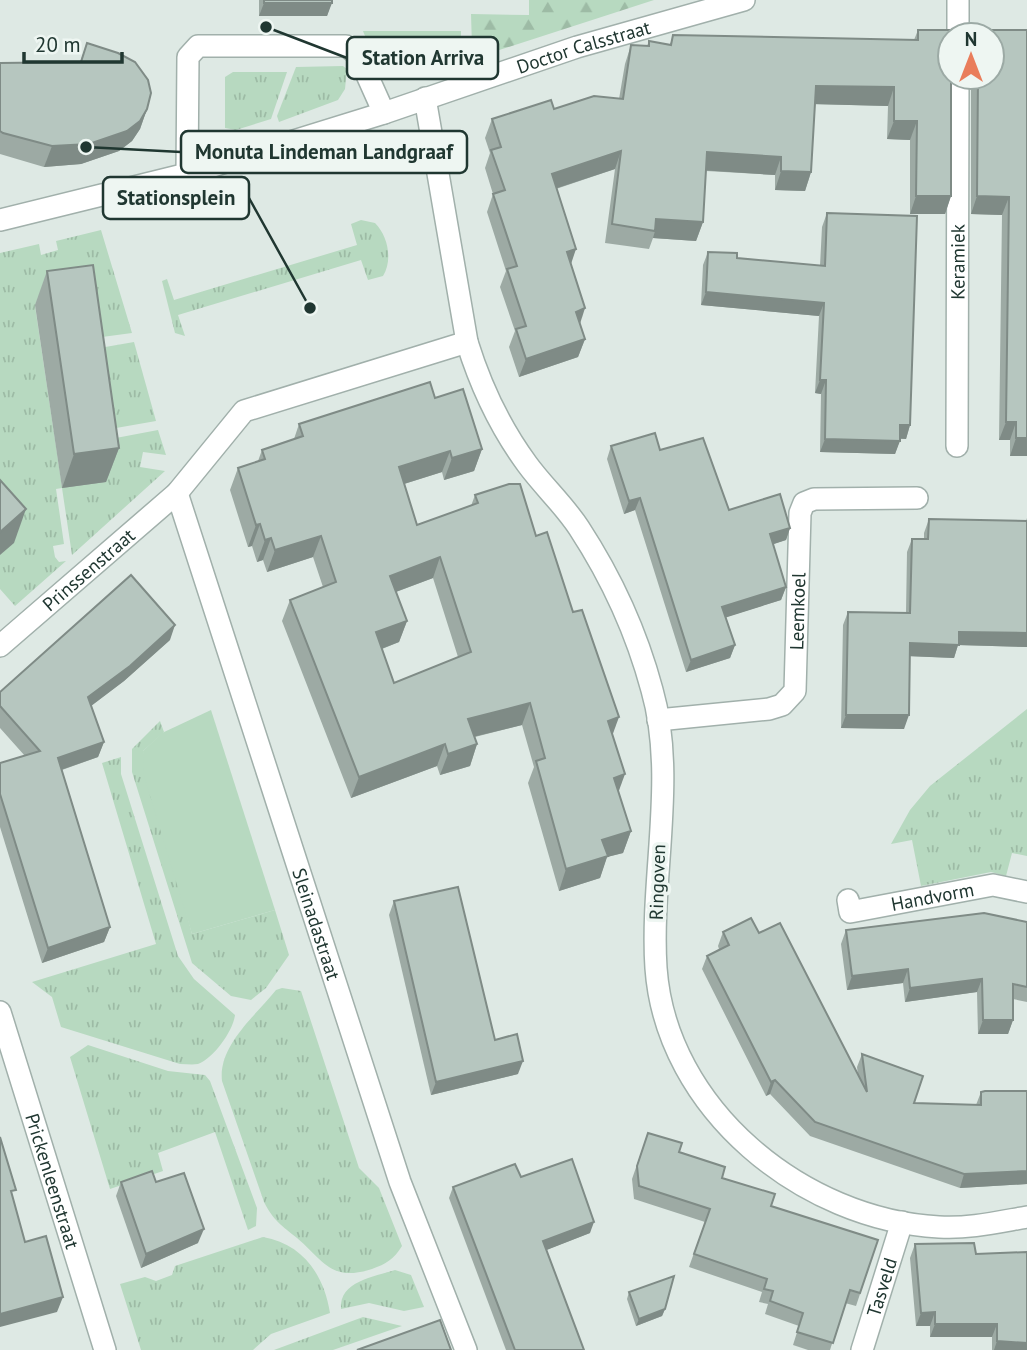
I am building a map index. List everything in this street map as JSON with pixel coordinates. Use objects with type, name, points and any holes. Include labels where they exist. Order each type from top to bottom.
[{"type":"street","name":"Doctor Calsstraat","points":[[0,220],[187,174],[384,113],[577,47],[744,0]]},
{"type":"street","points":[[958,0],[958,21]]},
{"type":"street","points":[[187,174],[188,57],[198,46],[346,46],[358,55],[384,113]]},
{"type":"street","name":"Keramiek","points":[[957,446],[958,91]]},
{"type":"street","name":"Ringoven","points":[[425,98],[467,342],[478,378],[495,415],[527,465],[579,527],[621,604],[653,691],[662,750],[656,972],[665,1011],[683,1059],[695,1082],[714,1109],[759,1156],[812,1193],[902,1222],[939,1227],[966,1227],[1027,1217]]},
{"type":"street","name":"Prinssenstraat","points":[[0,646],[177,493],[244,411],[467,342]]},
{"type":"street","name":"Sleinadastraat","points":[[177,493],[400,1182],[466,1350]]},
{"type":"street","name":"Leemkoel","points":[[658,720],[769,709],[782,705],[795,691],[800,513],[804,503],[814,499],[917,498]]},
{"type":"street","name":"Handvorm","points":[[848,900],[850,912],[993,884],[1027,892]]},
{"type":"street","name":"Prickenleenstraat","points":[[0,1012],[100,1349]]},
{"type":"street","name":"Tasveld","points":[[862,1350],[902,1222]]},
{"type":"green space","points":[[529,0],[654,0],[484,55],[472,47],[471,14],[529,15]]},
{"type":"green space","points":[[363,31],[461,31],[461,56],[405,75],[392,69],[380,58]]},
{"type":"green space","points":[[343,66],[347,69],[345,89],[338,100],[279,122],[277,116],[296,67]]},
{"type":"green space","points":[[233,72],[287,72],[271,119],[236,130],[225,128],[225,77]]},
{"type":"green space","points":[[361,220],[375,223],[386,241],[388,263],[383,276],[368,280],[361,260],[178,315],[185,336],[175,333],[162,281],[167,279],[174,300],[357,245],[351,224]]},
{"type":"green space","points":[[101,230],[132,333],[87,339],[35,306],[62,487],[100,441],[158,430],[166,455],[143,452],[140,467],[165,471],[72,555],[62,488],[56,489],[64,544],[53,546],[59,562],[66,561],[15,606],[0,589],[0,253],[39,244],[41,255],[58,250],[56,241]]},
{"type":"green space","points":[[134,342],[156,421],[99,431],[88,350]]},
{"type":"green space","points":[[1027,709],[1027,856],[1012,853],[1006,876],[991,872],[921,886],[912,840],[891,844],[910,810],[930,786]]},
{"type":"green space","points":[[211,710],[275,910],[192,934],[144,776],[143,751],[162,733]]},
{"type":"green space","points":[[160,721],[164,732],[143,751],[192,934],[275,910],[289,955],[266,988],[251,1000],[231,996],[192,963],[132,772],[132,749]]},
{"type":"green space","points":[[121,757],[121,774],[178,956],[194,979],[235,1015],[231,1029],[222,1043],[198,1064],[180,1064],[61,1027],[52,997],[32,982],[156,944],[102,763]]},
{"type":"green space","points":[[282,988],[301,991],[359,1168],[379,1188],[402,1246],[389,1260],[372,1269],[347,1273],[330,1267],[274,1218],[264,1202],[222,1081],[222,1068],[232,1044],[276,990]]},
{"type":"green space","points":[[88,1045],[168,1071],[205,1075],[210,1081],[257,1208],[256,1226],[248,1230],[215,1132],[158,1153],[163,1171],[110,1189],[70,1057]]},
{"type":"green space","points":[[263,1237],[290,1246],[309,1263],[323,1286],[330,1313],[271,1334],[253,1350],[141,1350],[120,1284],[145,1277],[156,1281],[172,1275],[175,1266]]},
{"type":"green space","points":[[395,1270],[411,1275],[424,1307],[404,1311],[369,1303],[341,1309],[342,1300],[352,1286]]},
{"type":"green space","points":[[363,1317],[402,1326],[333,1350],[274,1350]]},
{"type":"building","points":[[264,0],[332,0],[332,3],[264,3]]},
{"type":"building","points":[[918,30],[936,30],[936,91],[951,91],[951,196],[916,196],[917,121],[894,121],[894,87],[816,86],[811,172],[781,171],[781,157],[707,152],[703,222],[656,219],[655,231],[612,224],[621,151],[552,174],[576,249],[567,252],[585,308],[576,312],[585,339],[526,359],[516,329],[526,326],[507,269],[517,266],[493,194],[505,190],[491,150],[501,147],[492,119],[551,100],[554,109],[594,96],[623,99],[631,45],[649,46],[649,41],[671,45],[673,35],[918,40]]},
{"type":"building","points":[[1006,30],[1027,30],[1027,438],[1016,438],[1016,422],[1006,422],[1009,197],[977,196],[978,91],[1006,91]]},
{"type":"building","points":[[87,43],[118,53],[135,62],[148,80],[151,93],[147,109],[140,121],[127,131],[89,144],[52,146],[0,131],[0,63],[81,62]]},
{"type":"building","points":[[827,213],[917,216],[910,425],[900,425],[900,441],[825,439],[826,380],[820,380],[824,303],[706,292],[708,252],[737,253],[737,258],[825,266]]},
{"type":"building","points":[[93,265],[119,448],[74,454],[47,271]]},
{"type":"building","points":[[430,382],[435,398],[463,389],[482,449],[452,458],[450,451],[399,467],[417,525],[478,503],[475,495],[509,484],[520,484],[536,536],[547,532],[573,612],[582,610],[619,717],[608,721],[625,774],[614,778],[631,831],[602,840],[608,856],[566,869],[536,761],[545,758],[530,703],[468,719],[477,744],[448,754],[445,744],[359,777],[290,600],[336,582],[321,536],[275,550],[271,538],[265,540],[260,524],[256,525],[238,468],[265,459],[262,450],[303,436],[299,424]],"holes":[[[440,557],[471,652],[394,683],[376,632],[407,621],[390,576]]]},
{"type":"building","points":[[655,433],[660,450],[703,438],[729,510],[780,494],[790,528],[770,534],[786,587],[722,607],[735,645],[691,660],[640,498],[629,501],[611,446]]},
{"type":"building","points":[[0,480],[26,509],[0,532]]},
{"type":"building","points":[[929,519],[1027,521],[1027,633],[959,632],[959,645],[910,643],[909,715],[846,715],[848,612],[910,613],[912,539],[928,539]]},
{"type":"building","points":[[131,575],[175,625],[130,666],[88,697],[104,742],[58,758],[110,927],[48,948],[0,794],[0,763],[40,751],[0,706],[0,692]]},
{"type":"building","points":[[458,887],[495,1040],[517,1034],[523,1061],[436,1082],[394,901]]},
{"type":"building","points":[[984,913],[1027,922],[1027,987],[1013,984],[1013,1020],[983,1020],[982,979],[910,988],[908,969],[852,976],[846,930]]},
{"type":"building","points":[[751,918],[759,933],[780,923],[867,1092],[862,1054],[923,1076],[914,1103],[981,1105],[981,1092],[1027,1091],[1027,1171],[964,1174],[815,1122],[775,1080],[771,1082],[707,956],[729,945],[723,932]]},
{"type":"building","points":[[648,1133],[682,1143],[679,1152],[725,1167],[722,1178],[775,1194],[771,1206],[878,1240],[860,1293],[850,1290],[833,1343],[797,1332],[803,1313],[770,1301],[773,1291],[764,1289],[767,1279],[694,1254],[710,1209],[639,1186],[637,1166]]},
{"type":"building","points":[[0,1137],[16,1190],[11,1191],[25,1242],[46,1236],[63,1297],[0,1314]]},
{"type":"building","points":[[572,1159],[594,1222],[543,1241],[584,1350],[515,1350],[453,1187],[515,1164],[521,1177]]},
{"type":"building","points":[[152,1171],[156,1182],[184,1173],[204,1229],[146,1254],[121,1182]]},
{"type":"building","points":[[974,1243],[976,1254],[1027,1252],[1027,1343],[997,1341],[997,1324],[935,1324],[935,1312],[921,1313],[915,1244]]},
{"type":"building","points":[[674,1276],[665,1309],[639,1319],[629,1292]]},
{"type":"building","points":[[440,1320],[451,1350],[357,1350]]},
{"type":"place","name":"Station Arriva","points":[[266,27]]},
{"type":"place","name":"Monuta Lindeman Landgraaf","points":[[86,147]]},
{"type":"place","name":"Stationsplein","points":[[310,308]]}]
